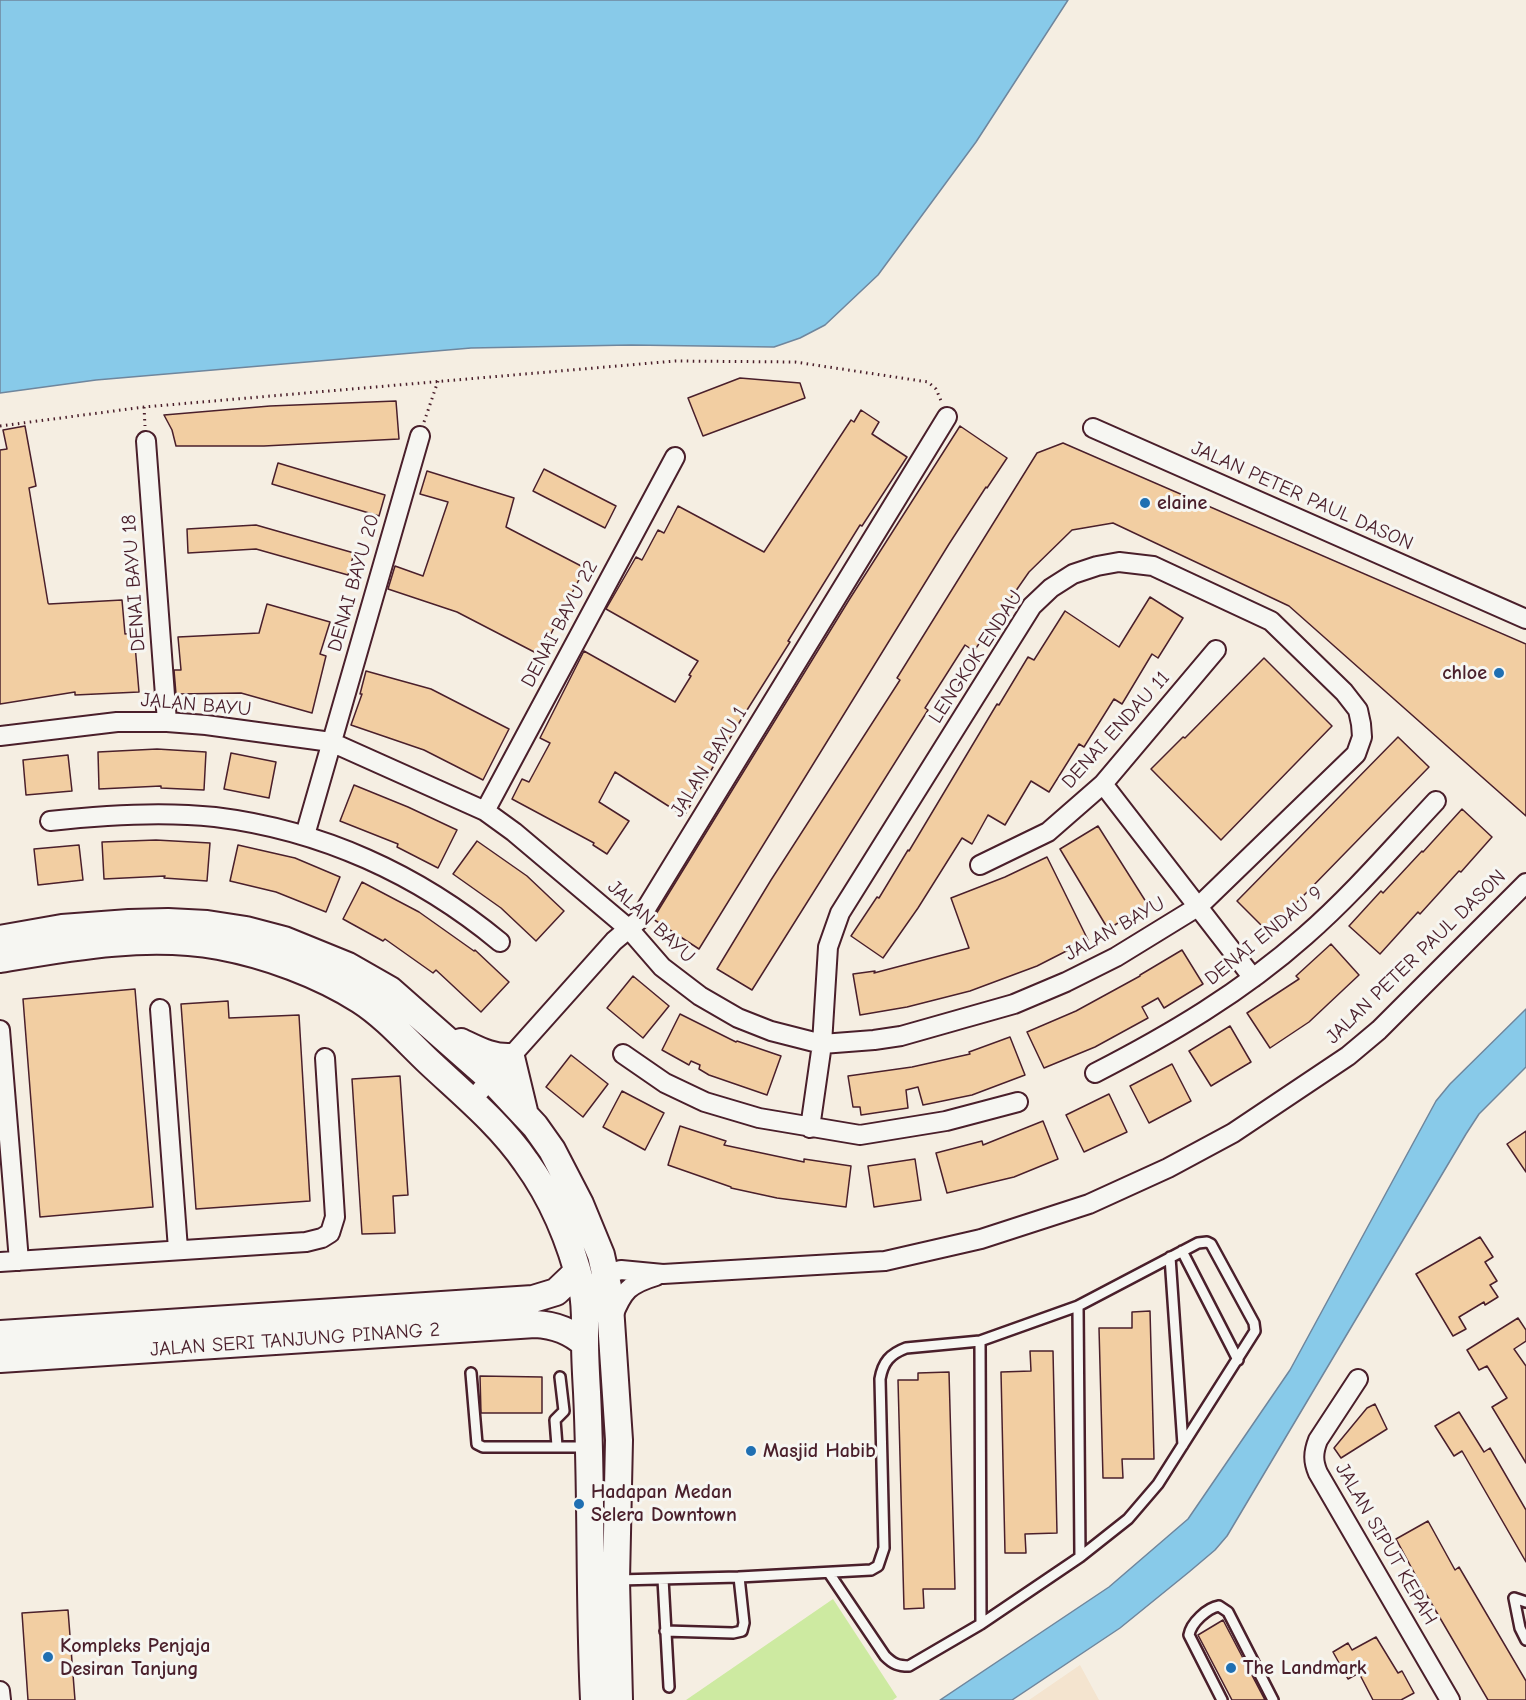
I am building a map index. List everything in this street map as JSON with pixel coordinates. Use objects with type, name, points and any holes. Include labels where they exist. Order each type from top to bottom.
[{"type":"main road","points":[[0,939],[62,928],[129,923],[207,924],[246,930],[285,940],[348,966],[390,990],[491,1079],[525,1114],[552,1150],[569,1179],[597,1245],[606,1274],[612,1317],[619,1440],[594,1700]]},
{"type":"main road","points":[[0,959],[65,948],[122,943],[174,942],[218,946],[252,954],[325,982],[361,1001],[471,1101],[525,1160],[544,1189],[560,1222],[577,1272],[585,1305],[590,1447],[619,1700]]},
{"type":"main road","points":[[437,1030],[486,1054],[511,1058],[525,1114]]},
{"type":"main road","name":"JALAN SERI TANJUNG PINANG 2","points":[[0,1334],[533,1299],[556,1292],[577,1272]]},
{"type":"main road","name":"JALAN SERI TANJUNG PINANG 2","points":[[0,1359],[535,1324],[558,1328],[585,1344]]},
{"type":"street","name":"JALAN BAYU 1","points":[[471,1101],[614,941],[639,920],[947,417]]},
{"type":"street","name":"JALAN PETER PAUL DASON","points":[[1093,428],[1526,619]]},
{"type":"street","name":"DENAI BAYU 20","points":[[305,835],[420,436]]},
{"type":"street","name":"DENAI BAYU 18","points":[[146,441],[167,722]]},
{"type":"street","name":"DENAI BAYU 22","points":[[485,811],[675,457]]},
{"type":"street","name":"LENGKOK ENDAU","points":[[810,1128],[822,1044],[828,947],[840,913],[1032,606],[1051,588],[1074,574],[1097,566],[1119,562],[1153,566],[1271,621],[1344,692],[1358,710],[1362,738],[1356,754]]},
{"type":"street","name":"DENAI ENDAU 11","points":[[980,865],[1048,832],[1103,784],[1216,650]]},
{"type":"street","name":"JALAN BAYU","points":[[0,736],[117,722],[167,722],[331,742],[485,811],[514,832],[629,929],[662,967],[700,996],[738,1018],[822,1044],[901,1036],[1014,1004],[1116,957],[1199,906],[1356,754]]},
{"type":"street","points":[[1103,784],[1253,978]]},
{"type":"street","name":"DENAI ENDAU 9","points":[[1095,1073],[1166,1036],[1253,978],[1304,937],[1353,891],[1436,801]]},
{"type":"street","points":[[50,821],[142,815],[214,817],[305,835],[360,855],[414,881],[468,915],[500,942]]},
{"type":"street","name":"JALAN PETER PAUL DASON","points":[[606,1274],[621,1270],[663,1274],[885,1261],[981,1239],[1089,1204],[1168,1168],[1233,1133],[1348,1056],[1379,1030],[1526,883]]},
{"type":"street","points":[[160,1009],[178,1249]]},
{"type":"street","points":[[0,1029],[19,1261]]},
{"type":"street","points":[[623,1054],[665,1083],[705,1102],[759,1118],[860,1135],[946,1121],[1018,1102]]},
{"type":"street","points":[[0,1262],[306,1242],[322,1238],[330,1233],[335,1217],[325,1058]]},
{"type":"street","points":[[585,1305],[592,1287],[606,1274]]},
{"type":"street","name":"JALAN PETER PAUL DASON","points":[[612,1317],[619,1300],[630,1287],[639,1281],[663,1274]]},
{"type":"street","name":"JALAN SIPUT KEPAH","points":[[1358,1379],[1318,1440],[1314,1451],[1314,1463],[1317,1473],[1450,1700]]},
{"type":"street","points":[[0,1691],[1,1700]]},
{"type":"lane","points":[[605,1586],[663,1579],[739,1577],[830,1573],[863,1572],[878,1566],[884,1548],[880,1379],[887,1358],[906,1348],[980,1341],[1078,1306],[1198,1242],[1211,1244],[1254,1323],[1254,1335],[1158,1484],[1128,1519],[1080,1557],[981,1624],[918,1663],[909,1666],[900,1666],[885,1656],[830,1573]]},
{"type":"lane","points":[[1182,1251],[1238,1360]]},
{"type":"lane","points":[[1170,1257],[1183,1444]]},
{"type":"lane","points":[[1078,1306],[1080,1557]]},
{"type":"lane","points":[[980,1341],[981,1624]]},
{"type":"lane","points":[[471,1374],[477,1444],[483,1447],[590,1447]]},
{"type":"lane","points":[[558,1446],[555,1420],[564,1411],[560,1377]]},
{"type":"lane","points":[[665,1631],[733,1633],[742,1631],[744,1623],[739,1577]]},
{"type":"lane","points":[[663,1579],[669,1687]]},
{"type":"lane","points":[[1526,1602],[1514,1598],[1520,1628],[1526,1640]]},
{"type":"lane","points":[[1221,1700],[1189,1635],[1192,1626],[1209,1610],[1219,1606],[1228,1612],[1273,1700]]},
{"type":"path","points":[[0,426],[144,407],[675,361],[795,362],[928,382],[936,389],[947,417]]},
{"type":"path","points":[[420,436],[438,381]]},
{"type":"shaded area","points":[[1080,1665],[1099,1700],[1029,1700]]},
{"type":"green space","points":[[833,1599],[897,1697],[893,1700],[686,1700]]},
{"type":"water","points":[[0,0],[1068,0],[976,142],[878,275],[825,325],[800,338],[774,347],[631,345],[471,348],[96,380],[0,393]]},
{"type":"water","points":[[1526,1009],[1526,1067],[1479,1114],[1466,1134],[1227,1536],[1215,1550],[1120,1628],[1012,1700],[940,1700],[1109,1587],[1188,1519],[1290,1370],[1436,1101],[1450,1084]]},
{"type":"building","points":[[740,378],[800,383],[805,398],[703,436],[688,398]]},
{"type":"building","points":[[396,401],[399,439],[264,446],[176,446],[172,430],[164,415],[270,406]]},
{"type":"building","points":[[861,410],[879,422],[872,434],[907,457],[862,526],[860,525],[684,816],[615,772],[599,802],[629,821],[607,854],[593,845],[594,843],[512,799],[522,779],[529,782],[550,743],[540,738],[584,651],[675,702],[691,676],[689,675],[698,661],[606,609],[636,557],[642,560],[658,530],[664,533],[678,506],[764,552],[851,420],[854,422]]},
{"type":"building","points":[[25,426],[36,486],[29,488],[48,603],[122,600],[125,634],[134,633],[139,692],[75,695],[75,692],[0,704],[0,450],[7,449],[3,430]]},
{"type":"building","points":[[960,426],[1007,458],[949,544],[699,949],[653,919],[849,600]]},
{"type":"building","points":[[1063,443],[1526,644],[1526,816],[1289,606],[1113,523],[1072,530],[1029,572],[974,651],[965,645],[925,708],[928,710],[752,990],[717,969],[771,880],[900,680],[897,678],[1037,453]]},
{"type":"building","points":[[278,463],[385,495],[379,516],[272,484]]},
{"type":"building","points":[[544,469],[616,506],[605,528],[533,491]]},
{"type":"building","points":[[427,471],[514,498],[506,527],[585,568],[540,655],[457,612],[388,589],[395,566],[423,576],[448,502],[420,494]]},
{"type":"building","points":[[256,525],[354,553],[348,575],[256,549],[188,553],[187,529]]},
{"type":"building","points":[[1150,597],[1183,618],[1158,658],[1152,654],[1122,704],[1114,699],[1084,747],[1079,744],[1049,792],[1031,781],[1005,825],[988,815],[972,844],[962,838],[883,958],[851,936],[909,851],[997,704],[999,705],[1028,657],[1034,660],[1065,611],[1119,647]]},
{"type":"building","points":[[267,604],[330,622],[320,654],[326,656],[312,713],[241,693],[176,694],[174,670],[181,670],[178,637],[259,633]]},
{"type":"building","points":[[1264,658],[1332,726],[1221,840],[1151,769]]},
{"type":"building","points":[[366,671],[431,689],[509,729],[483,780],[424,750],[351,725],[362,694],[360,694]]},
{"type":"building","points":[[1398,737],[1429,767],[1268,932],[1237,901]]},
{"type":"building","points":[[157,749],[206,752],[204,790],[161,788],[161,786],[99,789],[98,752]]},
{"type":"building","points":[[231,753],[276,762],[269,798],[224,789]]},
{"type":"building","points":[[68,755],[72,791],[26,795],[23,760]]},
{"type":"building","points":[[354,785],[457,830],[438,868],[397,847],[398,844],[340,821]]},
{"type":"building","points":[[1462,809],[1492,837],[1461,872],[1459,871],[1420,914],[1418,912],[1380,954],[1349,926],[1381,891],[1383,893],[1423,852]]},
{"type":"building","points":[[1098,826],[1148,905],[1108,929],[1060,849]]},
{"type":"building","points":[[156,840],[210,843],[207,881],[164,878],[165,876],[104,879],[102,842]]},
{"type":"building","points":[[477,841],[527,876],[564,911],[536,941],[501,908],[453,874]]},
{"type":"building","points":[[79,845],[83,880],[38,885],[34,849]]},
{"type":"building","points":[[238,845],[295,858],[340,877],[326,912],[276,892],[230,881]]},
{"type":"building","points":[[1047,857],[1088,940],[1037,966],[970,991],[907,1007],[860,1015],[853,974],[875,971],[874,973],[969,948],[951,898],[1005,877]]},
{"type":"building","points":[[362,882],[419,912],[475,950],[509,982],[481,1012],[436,970],[433,973],[385,939],[383,941],[343,919]]},
{"type":"building","points":[[1331,944],[1359,975],[1309,1022],[1270,1048],[1247,1013],[1299,979],[1296,976]]},
{"type":"building","points":[[1182,950],[1203,984],[1164,1008],[1158,998],[1142,1007],[1148,1018],[1095,1047],[1044,1068],[1027,1032],[1076,1011]]},
{"type":"building","points":[[633,976],[669,1006],[643,1038],[607,1008]]},
{"type":"building","points":[[135,989],[153,1207],[40,1217],[23,999]]},
{"type":"building","points":[[228,1001],[229,1018],[299,1015],[310,1201],[196,1209],[181,1004]]},
{"type":"building","points":[[680,1014],[736,1042],[781,1056],[767,1095],[709,1075],[699,1069],[700,1065],[691,1061],[689,1065],[662,1050]]},
{"type":"building","points":[[1230,1026],[1251,1062],[1211,1086],[1189,1051]]},
{"type":"building","points":[[1010,1037],[1025,1075],[972,1095],[923,1105],[918,1087],[906,1090],[908,1108],[861,1115],[860,1107],[853,1107],[848,1076],[912,1067],[970,1054],[969,1052]]},
{"type":"building","points":[[571,1055],[608,1084],[583,1117],[546,1087]]},
{"type":"building","points":[[1172,1064],[1191,1101],[1149,1123],[1130,1086]]},
{"type":"building","points":[[400,1076],[408,1195],[393,1196],[395,1233],[362,1234],[352,1079]]},
{"type":"building","points":[[622,1091],[664,1113],[645,1150],[603,1127]]},
{"type":"building","points":[[1109,1094],[1127,1132],[1084,1152],[1066,1115]]},
{"type":"building","points":[[1043,1121],[1058,1159],[1014,1177],[947,1193],[936,1153],[982,1141],[983,1145]]},
{"type":"building","points":[[680,1126],[726,1141],[724,1145],[804,1162],[804,1159],[851,1166],[846,1207],[777,1198],[731,1188],[668,1165]]},
{"type":"building","points":[[1526,1131],[1526,1172],[1507,1144]]},
{"type":"building","points":[[915,1159],[921,1200],[874,1207],[868,1166]]},
{"type":"building","points":[[1480,1237],[1493,1257],[1485,1262],[1497,1281],[1490,1285],[1498,1297],[1485,1305],[1484,1302],[1459,1317],[1466,1329],[1453,1336],[1416,1274]]},
{"type":"building","points":[[1150,1311],[1154,1459],[1122,1459],[1123,1478],[1103,1478],[1099,1328],[1132,1328],[1132,1312]]},
{"type":"building","points":[[1518,1318],[1526,1330],[1526,1341],[1514,1349],[1526,1366],[1526,1463],[1492,1407],[1507,1398],[1487,1366],[1479,1370],[1467,1350]]},
{"type":"building","points":[[1030,1351],[1053,1351],[1057,1533],[1025,1534],[1026,1553],[1005,1553],[1001,1372],[1031,1371]]},
{"type":"building","points":[[949,1372],[955,1589],[923,1589],[924,1608],[904,1609],[898,1380],[918,1380],[918,1373]]},
{"type":"building","points":[[480,1376],[542,1377],[542,1413],[481,1413]]},
{"type":"building","points":[[1375,1404],[1387,1429],[1341,1458],[1334,1448],[1367,1408]]},
{"type":"building","points":[[1459,1412],[1484,1452],[1490,1448],[1526,1510],[1526,1562],[1462,1451],[1454,1456],[1435,1426]]},
{"type":"building","points":[[1428,1521],[1455,1570],[1459,1567],[1526,1681],[1526,1700],[1488,1700],[1423,1589],[1396,1539]]},
{"type":"building","name":"Kompleks Penjaja Desiran Tanjung","points":[[68,1610],[75,1700],[28,1700],[22,1613]]},
{"type":"building","name":"The Landmark","points":[[1223,1620],[1265,1700],[1232,1700],[1198,1635]]},
{"type":"building","points":[[1376,1637],[1398,1673],[1402,1671],[1414,1693],[1401,1700],[1373,1700],[1359,1673],[1348,1679],[1333,1652],[1348,1643],[1352,1650]]},
{"type":"place","name":"elaine","points":[[1145,503]]},
{"type":"place","name":"chloe","points":[[1499,673]]},
{"type":"place","name":"Masjid Habib","points":[[751,1451]]},
{"type":"place","name":"Hadapan Medan Selera Downtown","points":[[579,1504]]},
{"type":"place","name":"Kompleks Penjaja Desiran Tanjung","points":[[48,1657]]},
{"type":"place","name":"The Landmark","points":[[1231,1668]]}]
